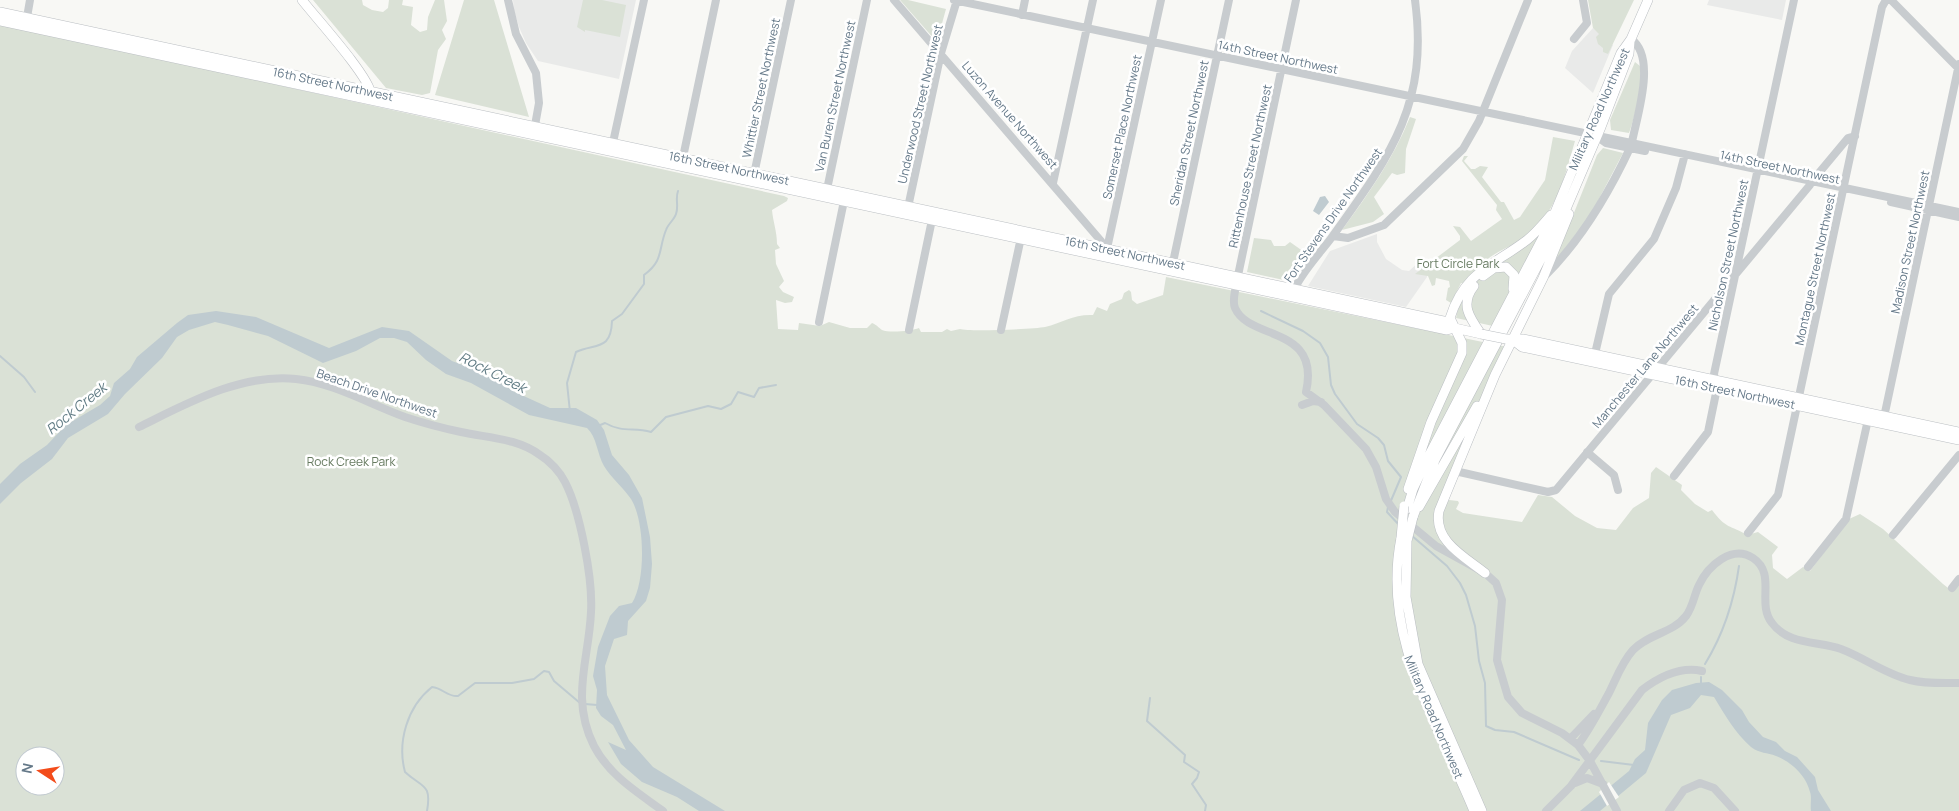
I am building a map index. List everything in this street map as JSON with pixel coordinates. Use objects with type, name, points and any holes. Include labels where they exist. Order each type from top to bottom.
[{"type":"main road","points":[[1631,39],[1648,0]]},
{"type":"main road","points":[[304,1],[349,58],[371,96]]},
{"type":"main road","name":"16th Street Northwest","points":[[0,12],[26,22],[1293,293],[1446,330],[1455,328],[1509,340],[1522,347],[1594,358],[1883,420],[1959,440]]},
{"type":"main road","name":"16th Street Northwest","points":[[0,21],[26,22]]},
{"type":"main road","name":"Military Road Northwest","points":[[1474,811],[1422,693],[1405,647],[1399,616],[1397,583],[1408,511],[1413,489],[1428,457],[1509,304],[1558,205],[1621,52],[1631,39]]},
{"type":"main road","name":"Military Road Northwest","points":[[1408,511],[1546,250],[1597,137],[1629,54],[1631,39]]},
{"type":"main road","points":[[1486,573],[1446,541],[1439,529],[1439,512],[1509,340],[1543,278],[1563,234],[1582,171]]},
{"type":"main road","points":[[1404,539],[1408,511],[1424,438],[1462,353],[1462,345],[1450,316],[1462,293],[1473,278],[1490,263],[1530,238],[1558,205]]},
{"type":"main road","points":[[1481,334],[1467,314],[1467,299],[1478,282],[1498,266],[1509,268],[1514,276],[1509,304]]},
{"type":"main road","points":[[1408,511],[1495,375]]},
{"type":"main road","name":"16th Street Northwest","points":[[1883,420],[1959,432]]},
{"type":"main road","name":"Military Road Northwest","points":[[1404,539],[1406,597],[1418,664],[1482,811]]},
{"type":"street","points":[[26,22],[30,0]]},
{"type":"street","points":[[508,0],[516,34],[536,73],[540,103],[534,130]]},
{"type":"street","points":[[612,147],[644,0]]},
{"type":"street","points":[[682,162],[716,0]]},
{"type":"street","name":"Whittier Street Northwest","points":[[754,177],[791,0]]},
{"type":"street","name":"Van Buren Street Northwest","points":[[826,193],[867,0]]},
{"type":"street","name":"Luzon Avenue Northwest","points":[[894,0],[1053,183],[1101,241],[1103,252]]},
{"type":"street","name":"Underwood Street Northwest","points":[[907,210],[941,53],[956,0]]},
{"type":"street","name":"14th Street Northwest","points":[[956,0],[1597,137],[1606,142],[1631,145],[1844,189],[1959,217]]},
{"type":"street","points":[[1022,14],[1025,0]]},
{"type":"street","points":[[1053,183],[1092,0]]},
{"type":"street","name":"Somerset Place Northwest","points":[[1103,252],[1108,244],[1161,0]]},
{"type":"street","name":"Sheridan Street Northwest","points":[[1172,267],[1229,0]]},
{"type":"street","name":"Rittenhouse Street Northwest","points":[[1296,0],[1234,302],[1238,313],[1296,347],[1304,357],[1308,371],[1306,392],[1321,402]]},
{"type":"street","name":"Fort Stevens Drive Northwest","points":[[1293,293],[1386,159],[1400,130],[1411,97],[1418,46],[1415,0]]},
{"type":"street","points":[[1333,236],[1348,238],[1386,224],[1463,149],[1482,112],[1528,0]]},
{"type":"street","points":[[1574,39],[1587,23],[1583,0]]},
{"type":"street","name":"Nicholson Street Northwest","points":[[1674,476],[1708,432],[1715,384],[1714,374],[1794,0]]},
{"type":"street","name":"Montague Street Northwest","points":[[1748,533],[1778,495],[1882,7],[1886,0]]},
{"type":"street","points":[[1891,0],[1959,68]]},
{"type":"street","points":[[1543,278],[1558,263],[1590,222],[1610,189],[1631,145],[1644,69],[1642,51],[1631,39]]},
{"type":"street","name":"Madison Street Northwest","points":[[1883,420],[1959,68]]},
{"type":"street","name":"Manchester Lane Northwest","points":[[1455,472],[1548,492],[1554,491],[1848,138],[1855,136]]},
{"type":"street","points":[[1594,358],[1609,294],[1654,239],[1676,188],[1684,156]]},
{"type":"street","points":[[819,322],[845,197]]},
{"type":"street","name":"14th Street Northwest","points":[[1928,208],[1959,212]]},
{"type":"street","points":[[909,330],[933,216]]},
{"type":"street","points":[[1001,330],[1021,235]]},
{"type":"street","name":"Beach Drive Northwest","points":[[139,427],[194,401],[252,381],[277,378],[296,379],[336,389],[419,422],[505,440],[535,452],[551,464],[566,484],[587,564],[592,609],[582,668],[581,695],[582,711],[593,744],[606,765],[624,782],[662,811]]},
{"type":"street","points":[[1302,406],[1313,401],[1321,402],[1366,449],[1376,467],[1386,499],[1392,509],[1436,546],[1486,573],[1496,583],[1502,598],[1497,656],[1500,677],[1508,697],[1522,713],[1578,745],[1590,761],[1616,807]]},
{"type":"street","points":[[1808,567],[1846,519],[1869,417]]},
{"type":"street","points":[[1587,452],[1614,475],[1618,490]]},
{"type":"street","points":[[1893,535],[1959,455]]},
{"type":"street","points":[[1578,745],[1632,651],[1647,638],[1673,627],[1684,619],[1705,575],[1718,561],[1734,554],[1748,556],[1762,566],[1766,580],[1765,612],[1773,625],[1784,634],[1841,649],[1902,678],[1928,683],[1959,683]]},
{"type":"street","points":[[1952,588],[1959,579]]},
{"type":"street","points":[[1571,786],[1632,701],[1655,680],[1683,670],[1702,671]]},
{"type":"street","points":[[1570,739],[1601,707]]},
{"type":"street","points":[[1546,811],[1580,779],[1587,778],[1603,784]]},
{"type":"street","points":[[1669,811],[1684,790],[1700,783],[1714,788],[1735,811]]},
{"type":"shaded area","points":[[513,0],[636,0],[619,79],[538,61],[526,43],[519,27]]},
{"type":"shaded area","points":[[1709,0],[1786,0],[1782,20],[1707,5]]},
{"type":"shaded area","points":[[1593,28],[1613,45],[1593,93],[1565,68],[1572,51]]},
{"type":"shaded area","points":[[1325,196],[1329,202],[1319,215],[1313,211],[1320,197]]},
{"type":"shaded area","points":[[1377,234],[1377,242],[1386,259],[1402,270],[1409,271],[1420,261],[1429,263],[1427,277],[1406,307],[1308,286],[1330,251]]},
{"type":"shaded area","name":"Rock Creek","points":[[216,311],[256,317],[329,348],[382,327],[409,331],[452,361],[489,375],[515,392],[550,408],[576,408],[597,420],[604,430],[612,455],[629,475],[642,498],[650,537],[652,564],[650,588],[646,601],[628,621],[627,635],[614,639],[605,666],[607,695],[629,740],[653,767],[725,811],[699,811],[677,797],[642,782],[621,764],[608,742],[626,750],[613,725],[601,716],[596,708],[597,690],[593,676],[598,647],[610,616],[619,606],[632,603],[637,593],[642,566],[642,551],[636,509],[631,499],[604,466],[590,432],[587,428],[529,415],[471,383],[446,374],[426,360],[407,342],[394,338],[380,338],[356,351],[323,363],[268,336],[228,325],[215,322],[189,330],[177,337],[162,358],[125,394],[108,414],[68,438],[52,459],[21,483],[0,504],[0,484],[20,464],[47,445],[66,425],[100,405],[110,396],[114,383],[130,369],[137,357],[188,315]]},
{"type":"shaded area","points":[[1709,682],[1722,690],[1742,710],[1749,722],[1763,737],[1776,742],[1785,751],[1797,757],[1815,777],[1818,790],[1831,811],[1811,811],[1811,796],[1808,786],[1797,770],[1782,759],[1757,751],[1751,747],[1735,730],[1714,697],[1701,695],[1690,708],[1671,715],[1646,773],[1600,811],[1580,811],[1629,771],[1635,759],[1645,750],[1648,723],[1662,700],[1672,690],[1696,683]]},
{"type":"green space","points":[[313,0],[362,0],[363,5],[372,10],[383,12],[388,8],[389,0],[403,0],[402,5],[413,7],[411,25],[420,32],[427,30],[428,17],[435,0],[444,0],[447,21],[442,30],[446,39],[438,50],[430,93],[422,95],[386,88]]},
{"type":"green space","points":[[464,0],[494,0],[529,117],[435,95]]},
{"type":"green space","points":[[583,0],[602,0],[626,5],[620,37],[585,30],[585,32],[577,27]]},
{"type":"green space","points":[[900,0],[908,0],[946,9],[938,38],[935,40]]},
{"type":"green space","points":[[1588,0],[1634,0],[1608,54],[1603,52],[1603,48],[1598,44],[1596,37],[1599,34],[1593,28]]},
{"type":"green space","name":"Rock Creek Park","points":[[0,24],[784,196],[788,198],[787,201],[772,210],[777,244],[780,248],[775,250],[776,264],[784,281],[779,287],[783,292],[794,297],[792,302],[785,303],[776,300],[778,329],[798,330],[799,323],[820,326],[829,322],[850,328],[867,328],[872,323],[882,330],[890,331],[906,331],[919,328],[921,332],[942,332],[947,329],[951,331],[960,329],[988,330],[1045,327],[1074,317],[1093,315],[1097,307],[1107,311],[1110,304],[1122,299],[1124,293],[1129,290],[1132,300],[1137,304],[1163,295],[1166,277],[1512,348],[1446,503],[1449,500],[1458,501],[1456,509],[1463,513],[1522,522],[1538,495],[1552,497],[1575,516],[1597,528],[1616,530],[1633,508],[1649,498],[1651,473],[1656,467],[1682,485],[1681,490],[1695,504],[1708,512],[1712,510],[1725,524],[1747,535],[1758,532],[1778,547],[1772,555],[1773,568],[1787,579],[1803,567],[1810,571],[1849,519],[1860,514],[1883,529],[1952,591],[1959,583],[1959,811],[0,811]]},
{"type":"green space","points":[[1635,62],[1640,66],[1640,83],[1636,109],[1629,133],[1611,130],[1610,120]]},
{"type":"green space","points":[[1410,117],[1416,119],[1406,149],[1405,173],[1397,175],[1392,173],[1374,197],[1384,214],[1373,222],[1342,230],[1388,161]]},
{"type":"green space","name":"Fort Circle Park","points":[[1553,137],[1575,141],[1563,181],[1552,206],[1536,228],[1518,242],[1487,260],[1465,284],[1461,283],[1451,303],[1446,300],[1448,288],[1450,287],[1449,281],[1436,278],[1435,285],[1432,286],[1428,276],[1415,274],[1460,240],[1460,236],[1453,226],[1460,227],[1471,241],[1502,219],[1496,210],[1497,205],[1462,161],[1464,156],[1468,156],[1464,161],[1471,169],[1480,166],[1488,167],[1482,177],[1501,202],[1504,202],[1514,220],[1520,217],[1545,180]]},
{"type":"green space","points":[[1603,148],[1623,153],[1590,216],[1554,263],[1597,155]]},
{"type":"green space","name":"Fort Circle Park","points":[[1545,227],[1493,326],[1456,318],[1461,303],[1479,277],[1504,255]]},
{"type":"green space","points":[[1254,238],[1271,240],[1274,246],[1285,246],[1290,242],[1307,254],[1288,281],[1247,272]]},
{"type":"pier","points":[[1609,782],[1619,797],[1607,806],[1599,792]]},
{"type":"waterway","points":[[570,412],[567,383],[576,352],[605,342],[609,337],[612,321],[622,314],[644,284],[644,275],[658,259],[666,230],[676,214],[678,191]]},
{"type":"waterway","points":[[1261,311],[1303,331],[1320,343],[1328,357],[1331,385],[1335,394],[1357,424],[1378,438],[1384,445],[1388,461],[1401,477],[1390,503]]},
{"type":"waterway","points":[[0,356],[24,377],[35,392]]},
{"type":"waterway","points":[[598,426],[605,423],[617,428],[651,432],[666,417],[708,406],[721,409],[731,404],[738,392],[754,397],[759,388],[776,385]]},
{"type":"waterway","points":[[1388,507],[1387,512],[1400,526]]},
{"type":"waterway","points":[[1411,535],[1447,566],[1460,583],[1466,595],[1475,626],[1479,661],[1485,683],[1486,726],[1495,730],[1514,732],[1579,760]]},
{"type":"waterway","points":[[1705,664],[1718,641],[1727,617],[1739,566]]},
{"type":"waterway","points":[[427,811],[427,791],[405,772],[402,749],[403,737],[410,715],[423,695],[432,687],[458,696],[475,683],[512,683],[534,679],[544,671],[549,672],[554,681],[580,703]]},
{"type":"waterway","points":[[1701,677],[1701,685]]},
{"type":"waterway","points":[[1150,698],[1147,721],[1185,755],[1184,762],[1199,772],[1192,784],[1206,805],[1205,811]]},
{"type":"waterway","points":[[585,704],[597,705]]},
{"type":"waterway","points":[[1601,761],[1634,765]]}]
